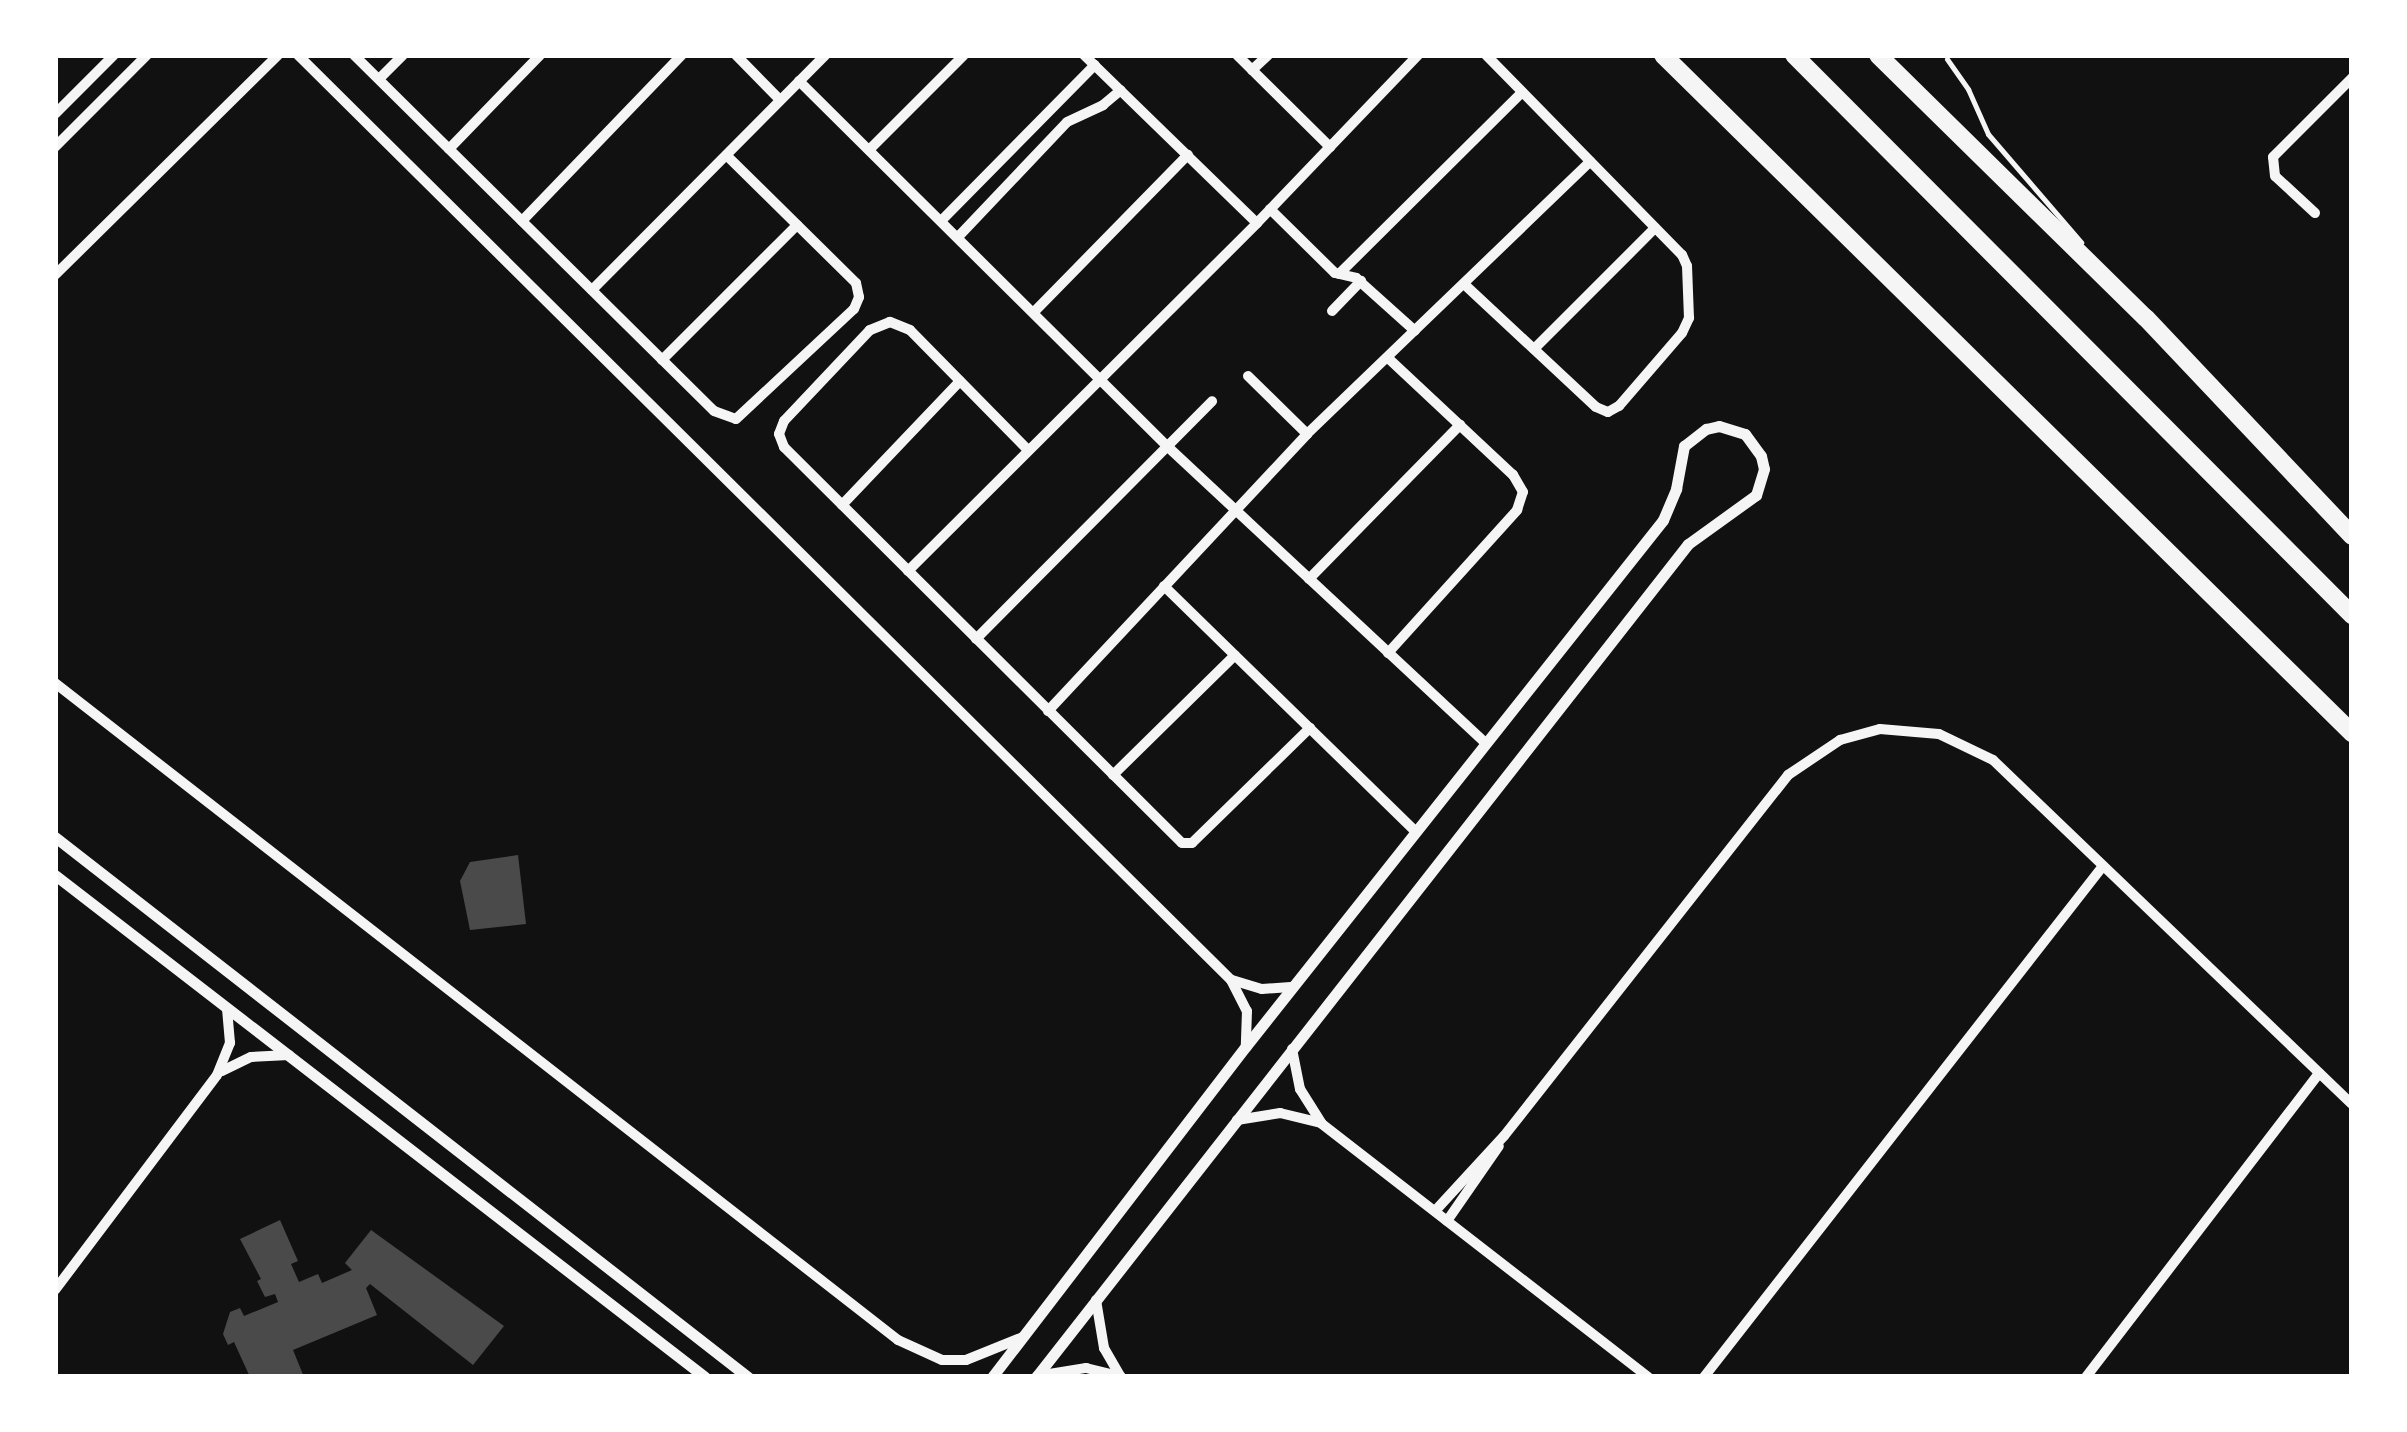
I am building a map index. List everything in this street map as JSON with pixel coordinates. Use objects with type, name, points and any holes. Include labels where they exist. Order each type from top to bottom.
[{"type":"highway","points":[[1663,55],[2352,733]]},
{"type":"highway","points":[[1794,55],[2352,614]]},
{"type":"highway","points":[[1878,55],[2104,278],[2352,536]]},
{"type":"street","points":[[55,114],[114,55]]},
{"type":"street","points":[[55,148],[147,55]]},
{"type":"street","points":[[55,274],[278,55]]},
{"type":"street","points":[[298,55],[1231,980],[1248,1011],[1246,1046]]},
{"type":"street","points":[[354,55],[714,411],[736,418],[854,309],[859,296],[856,284],[726,155]]},
{"type":"street","points":[[379,79],[403,55]]},
{"type":"street","points":[[449,149],[540,55]]},
{"type":"street","points":[[522,220],[682,55]]},
{"type":"street","points":[[736,55],[780,100]]},
{"type":"street","points":[[592,290],[825,55]]},
{"type":"street","points":[[869,150],[964,55]]},
{"type":"street","points":[[1084,55],[1257,223]]},
{"type":"street","points":[[1238,55],[1330,147]]},
{"type":"street","points":[[1252,70],[1268,55]]},
{"type":"street","points":[[908,571],[1257,223],[1418,55]]},
{"type":"street","points":[[1464,284],[1601,411],[1619,406],[1682,333],[1689,318],[1686,260],[1486,55]]},
{"type":"street","points":[[941,221],[1095,65]]},
{"type":"street","points":[[2315,213],[2275,176],[2273,157],[2352,78]]},
{"type":"street","points":[[799,81],[1168,447],[1486,744]]},
{"type":"street","points":[[958,238],[1067,122],[1103,105],[1121,90]]},
{"type":"street","points":[[1339,274],[1522,92]]},
{"type":"street","points":[[1034,312],[1188,156]]},
{"type":"street","points":[[1048,710],[1307,434],[1590,162]]},
{"type":"street","points":[[1270,209],[1339,274],[1361,282],[1416,331]]},
{"type":"street","points":[[662,360],[797,225]]},
{"type":"street","points":[[1534,349],[1656,228]]},
{"type":"street","points":[[1332,311],[1361,282]]},
{"type":"street","points":[[1028,449],[900,324],[879,324],[870,330],[784,421],[779,434],[784,447],[842,506],[1112,775],[1187,844],[1310,728]]},
{"type":"street","points":[[1388,358],[1520,482],[1522,502],[1388,652]]},
{"type":"street","points":[[1248,376],[1307,434]]},
{"type":"street","points":[[842,506],[960,380]]},
{"type":"street","points":[[976,639],[1212,402]]},
{"type":"street","points":[[1309,579],[1460,425]]},
{"type":"street","points":[[992,1377],[1246,1046],[1663,520],[1676,489],[1684,446],[1706,428],[1733,428],[1745,434],[1762,456],[1762,482],[1756,495],[1688,544],[1036,1376]]},
{"type":"street","points":[[1164,586],[1416,832]]},
{"type":"street","points":[[1112,775],[1235,655]]},
{"type":"street","points":[[55,683],[918,1354],[966,1360],[1024,1336]]},
{"type":"street","points":[[1447,1221],[1504,1136],[1788,775],[1840,740],[1900,728],[1939,734],[1992,760],[2352,1104]]},
{"type":"street","points":[[55,838],[748,1377]]},
{"type":"street","points":[[1704,1377],[2103,866]]},
{"type":"street","points":[[55,874],[705,1377]]},
{"type":"street","points":[[1231,980],[1262,989],[1294,987]]},
{"type":"street","points":[[55,1290],[218,1075],[230,1043],[227,1008]]},
{"type":"street","points":[[1292,1049],[1300,1089],[1322,1124],[1648,1377]]},
{"type":"street","points":[[218,1075],[251,1057],[288,1056]]},
{"type":"street","points":[[2086,1377],[2319,1073]]},
{"type":"street","points":[[1237,1120],[1280,1114],[1322,1124]]},
{"type":"street","points":[[1434,1211],[1504,1136]]},
{"type":"street","points":[[1096,1300],[1104,1348],[1121,1377]]},
{"type":"street","points":[[1036,1376],[1086,1368],[1121,1377]]},
{"type":"lane","points":[[1947,59],[1968,89],[1988,134],[2065,222],[2104,278]]},
{"type":"building","points":[[518,855],[526,924],[470,930],[460,881],[470,862]]},
{"type":"building","points":[[280,1220],[298,1261],[291,1264],[299,1282],[318,1274],[322,1283],[352,1270],[345,1263],[371,1230],[504,1326],[473,1365],[370,1284],[366,1288],[377,1315],[293,1350],[304,1377],[250,1377],[234,1342],[228,1345],[223,1334],[230,1312],[240,1308],[244,1316],[278,1302],[275,1294],[265,1297],[257,1281],[261,1279],[240,1239]]}]
